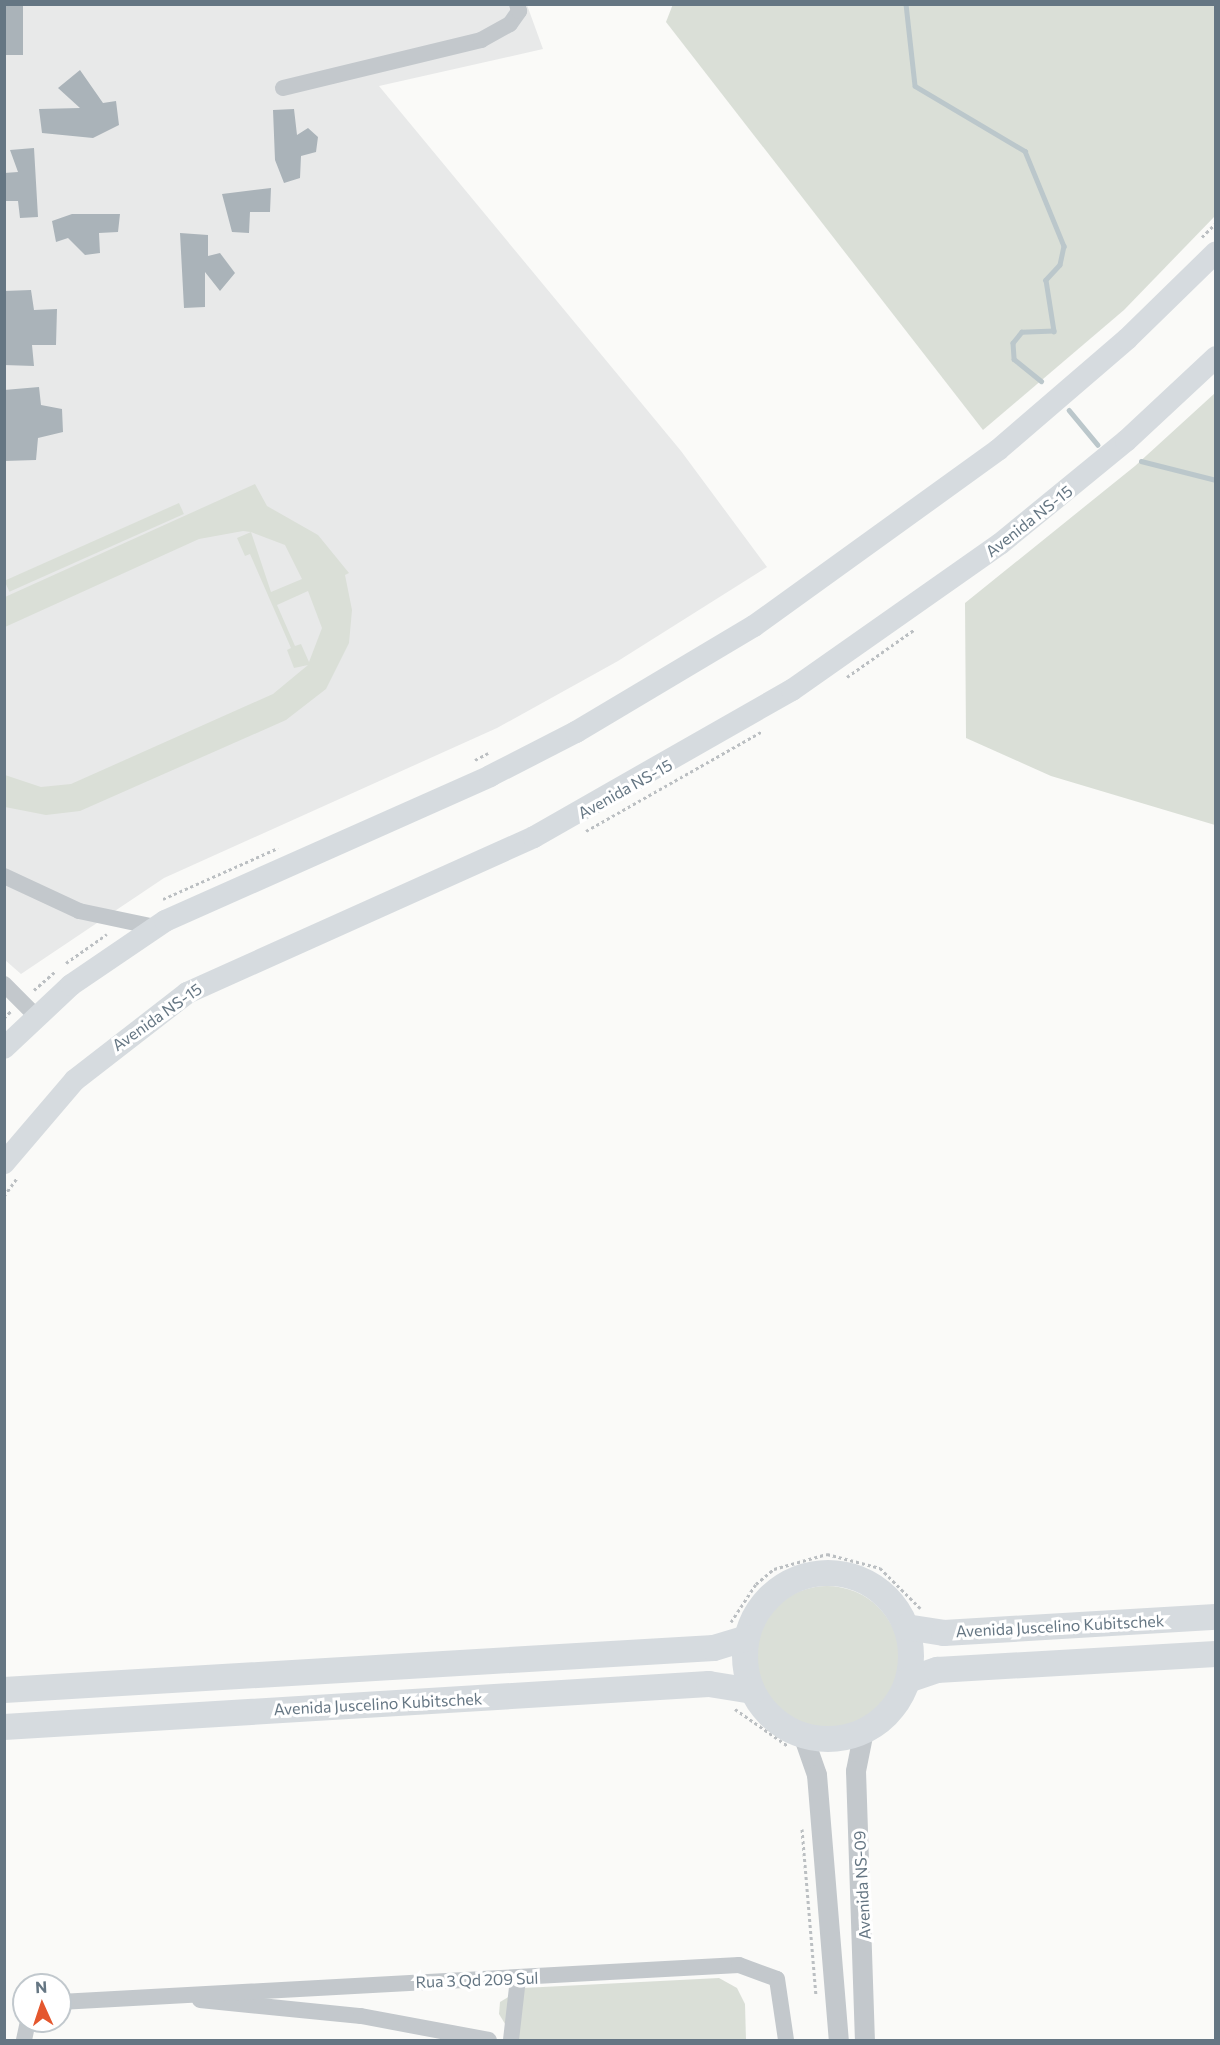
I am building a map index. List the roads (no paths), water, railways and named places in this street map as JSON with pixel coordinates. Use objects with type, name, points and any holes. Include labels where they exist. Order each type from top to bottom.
[{"type":"main road","points":[[4,1048],[28,1009],[155,927],[490,776],[603,717],[805,592],[1009,441],[1127,339],[1215,252]]},
{"type":"main road","name":"Avenida NS-15","points":[[4,1163],[75,1080],[187,993],[276,950],[477,865],[633,786],[858,646],[1053,502],[1184,388],[1215,357]]},
{"type":"main road","points":[[4,1689],[714,1648],[736,1632],[770,1596],[817,1574],[868,1584],[891,1602],[906,1627],[911,1657],[908,1680],[889,1713],[864,1731],[834,1739],[797,1743],[770,1716],[752,1690],[736,1632]]},
{"type":"main road","name":"Avenida Juscelino Kubitschek","points":[[906,1627],[944,1633],[1215,1617]]},
{"type":"main road","points":[[908,1680],[938,1670],[1215,1654]]},
{"type":"main road","name":"Avenida Juscelino Kubitschek","points":[[4,1727],[710,1684],[752,1690]]},
{"type":"street","points":[[284,88],[481,40],[510,24],[519,11],[517,4]]},
{"type":"street","points":[[4,876],[79,911],[124,923],[155,927]]},
{"type":"street","points":[[4,984],[28,1009]]},
{"type":"street","name":"Avenida NS-09","points":[[864,1731],[856,1779],[865,2040]]},
{"type":"street","points":[[797,1743],[817,1775],[839,2040]]},
{"type":"street","name":"Rua 3 Qd 209 Sul","points":[[72,2001],[518,1979],[739,1965],[777,1978],[786,2040]]},
{"type":"street","points":[[511,2040],[511,2000],[518,1979]]},
{"type":"street","name":"Rua 3 Qd 209 Sul","points":[[174,1996],[361,2016],[489,2040]]},
{"type":"waterway","points":[[906,4],[915,86],[1025,151],[1064,246],[1060,265],[1046,280],[1054,331],[1022,332],[1013,343],[1014,359],[1041,381]]},
{"type":"waterway","points":[[1069,410],[1098,445]]},
{"type":"waterway","points":[[1141,461],[1216,480]]}]
